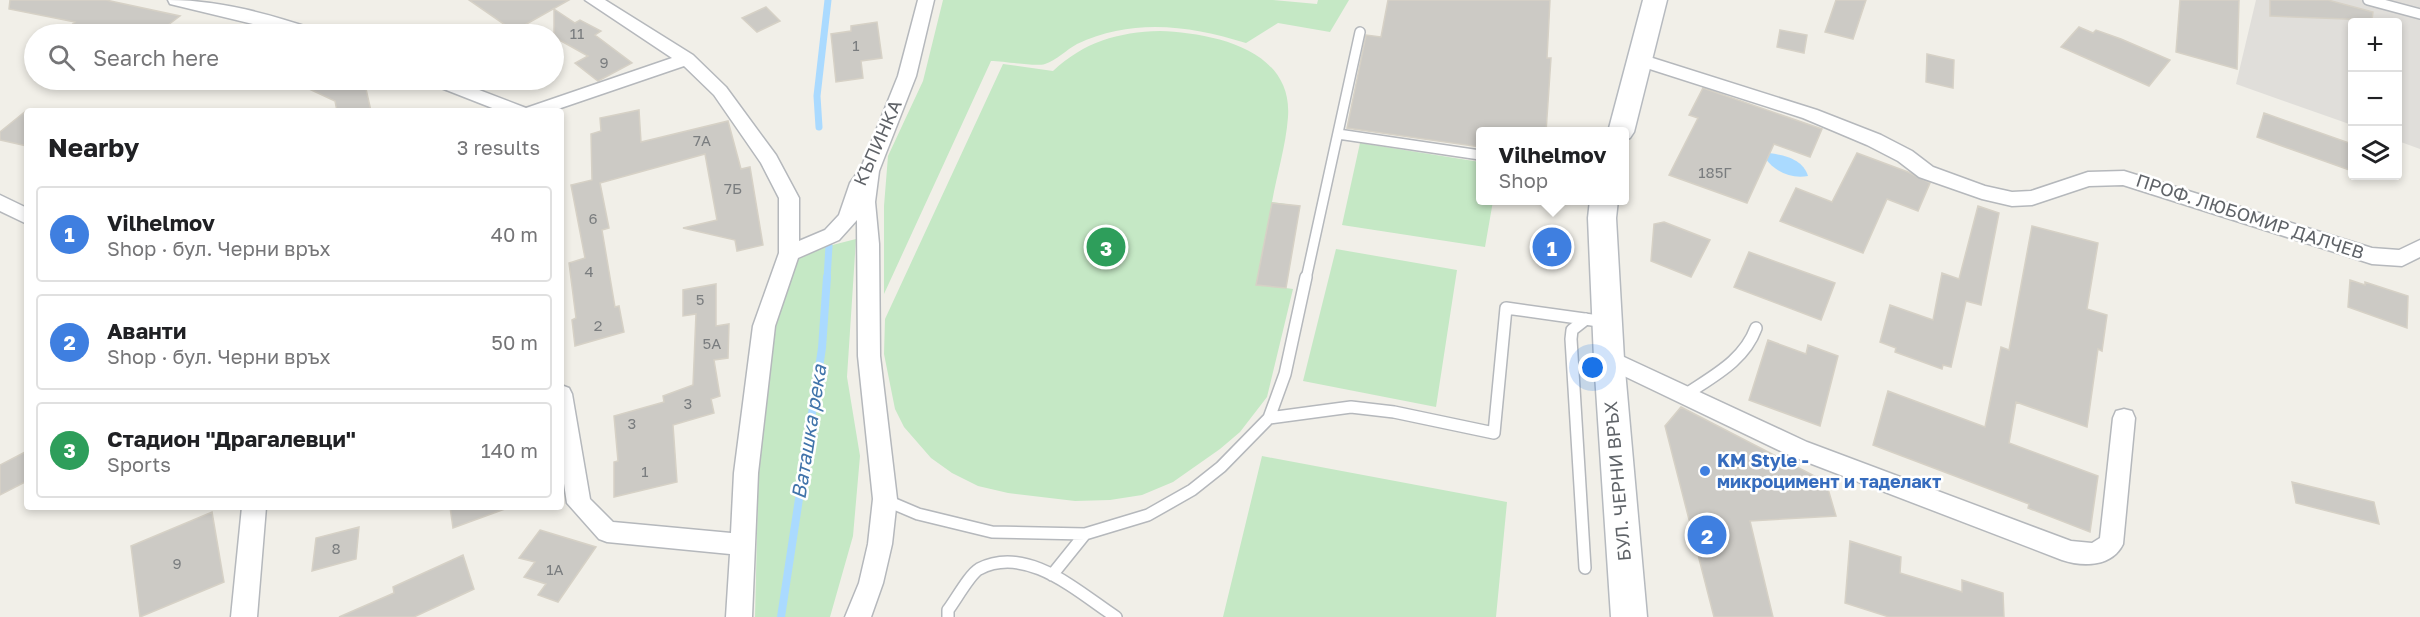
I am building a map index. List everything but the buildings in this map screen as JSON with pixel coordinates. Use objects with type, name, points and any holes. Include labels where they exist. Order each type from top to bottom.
[{"type":"main road","points":[[1622,127],[1655,0]]},
{"type":"main road","name":"БУЛ. ЧЕРНИ ВРЪХ","points":[[1604,205],[1596,320],[1609,359],[1629,617]]},
{"type":"street","points":[[176,0],[281,24]]},
{"type":"street","points":[[592,0],[687,59],[720,91],[769,160],[789,198],[789,253],[764,326],[746,473],[740,544],[739,617]]},
{"type":"street","name":"КЪПИНКА","points":[[789,253],[830,236],[843,225],[850,214],[861,177],[869,171],[907,76],[926,0]]},
{"type":"street","points":[[542,108],[687,59]]},
{"type":"street","name":"ПРОФ. ЛЮБОМИР ДАЛЧЕВ","points":[[1640,60],[1810,114],[1874,140],[1937,177],[1982,192],[2012,199],[2032,198],[2088,179],[2124,178],[2372,256],[2402,258],[2420,247]]},
{"type":"street","points":[[463,90],[510,108]]},
{"type":"street","points":[[858,617],[871,583],[880,544],[885,499],[869,356],[869,244],[865,202],[869,171]]},
{"type":"street","points":[[0,202],[24,215]]},
{"type":"street","points":[[1609,359],[1810,453],[2071,552],[2095,554],[2111,544],[2124,418]]},
{"type":"street","points":[[564,412],[579,503],[607,532],[740,544]]},
{"type":"street","points":[[244,617],[254,510]]},
{"type":"lane","points":[[2368,0],[2420,14]]},
{"type":"lane","points":[[885,499],[918,514],[992,532],[1085,534],[1148,515],[1192,490],[1221,467],[1269,418],[1286,374],[1360,32]]},
{"type":"lane","points":[[1338,134],[1476,154]]},
{"type":"lane","points":[[1269,418],[1351,407],[1394,412],[1494,433],[1506,308],[1596,320]]},
{"type":"lane","points":[[1585,568],[1571,339],[1572,330],[1596,320]]},
{"type":"lane","points":[[1685,395],[1739,357],[1750,345],[1756,328]]},
{"type":"lane","points":[[1052,575],[1085,534]]},
{"type":"lane","points":[[948,617],[948,610],[977,570],[1000,563],[1023,562],[1052,575],[1116,617]]},
{"type":"shaded area","points":[[2256,0],[2420,0],[2420,149],[2402,142],[2402,18],[2348,18],[2348,124],[2236,84]]},
{"type":"green space","points":[[943,0],[1273,0],[1317,4],[1318,0],[1349,0],[1330,32],[1278,23],[1246,43],[1182,29],[1140,28],[1119,30],[1098,36],[1077,44],[1045,64],[991,61],[884,294],[884,206],[888,156],[923,81]]},
{"type":"green space","points":[[1160,31],[1202,36],[1245,49],[1263,60],[1277,75],[1286,94],[1287,128],[1272,202],[1300,206],[1286,288],[1293,289],[1267,397],[1240,432],[1220,449],[1173,482],[1142,495],[1110,500],[1075,501],[1008,493],[978,486],[952,473],[931,458],[904,427],[895,409],[884,354],[885,319],[1003,64],[1053,71],[1077,53],[1102,40],[1116,36]]},
{"type":"green space","points":[[1360,143],[1476,161],[1476,205],[1492,205],[1485,247],[1342,225]]},
{"type":"green space","points":[[856,239],[847,377],[860,456],[853,536],[830,617],[755,617],[759,451],[780,298],[797,254]]},
{"type":"green space","points":[[1336,249],[1457,270],[1436,407],[1303,381]]},
{"type":"green space","points":[[1262,456],[1507,502],[1496,617],[1223,617]]},
{"type":"water","points":[[1769,153],[1797,162],[1806,170],[1808,176],[1790,175],[1779,171],[1765,158]]},
{"type":"waterway","name":"Ваташка река","points":[[819,127],[817,96],[828,0]]},
{"type":"waterway","name":"Ваташка река","points":[[827,279],[829,246]]},
{"type":"waterway","name":"Ваташка река","points":[[781,617],[822,348],[827,277]]},
{"type":"place","name":"Стадион \"Драгалевци\"","points":[[1106,247]]},
{"type":"place","name":"Vilhelmov","points":[[1552,247]]},
{"type":"place","name":"KM Style - микроцимент и таделакт","points":[[1705,471]]},
{"type":"place","name":"Аванти","points":[[1707,535]]}]
